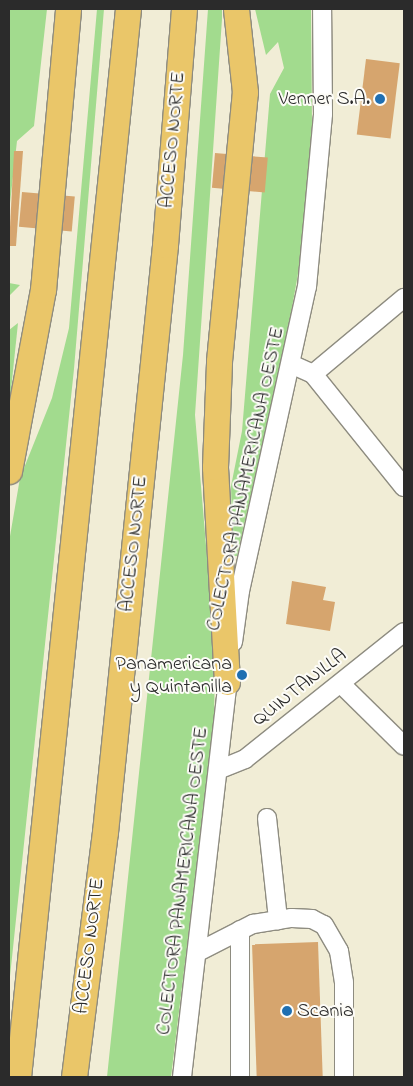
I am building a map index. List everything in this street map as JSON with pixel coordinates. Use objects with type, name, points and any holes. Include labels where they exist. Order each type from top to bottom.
[{"type":"highway","points":[[9,472],[43,290],[68,9]]},
{"type":"highway","points":[[18,1077],[128,9]]},
{"type":"highway","name":"ACCESO NORTE","points":[[74,1077],[105,832],[184,9]]},
{"type":"highway","points":[[228,682],[215,467],[219,361],[244,92],[236,9]]},
{"type":"street","name":"COLECTORA PANAMERICANA OESTE","points":[[182,1077],[240,591],[293,365],[317,211],[323,114],[322,9]]},
{"type":"street","points":[[313,374],[404,298]]},
{"type":"street","points":[[293,365],[313,374],[404,487]]},
{"type":"street","name":"QUINTANILLA","points":[[218,770],[245,759],[404,632]]},
{"type":"street","points":[[341,684],[404,746]]},
{"type":"street","points":[[267,818],[278,920]]},
{"type":"street","points":[[198,952],[240,930],[278,920],[312,919],[331,933],[344,982],[344,1077]]},
{"type":"street","points":[[240,930],[240,1077]]},
{"type":"green space","points":[[9,9],[47,9],[34,126],[17,141],[9,212]]},
{"type":"green space","points":[[97,9],[104,9],[74,369],[9,986],[9,542],[20,478],[52,398],[69,328]]},
{"type":"green space","points":[[208,9],[222,9],[222,19],[195,415],[215,652],[214,725],[171,1077],[107,1077],[183,355]]},
{"type":"green space","points":[[255,9],[311,9],[312,126],[301,257],[288,330],[237,556],[233,556],[231,486],[242,431],[270,94],[284,68],[278,42],[266,55]]},
{"type":"green space","points":[[9,283],[20,285],[9,296]]},
{"type":"green space","points":[[18,323],[9,409],[9,330]]},
{"type":"building","name":"Venner S.A.","points":[[366,59],[400,63],[390,139],[357,134]]},
{"type":"building","points":[[14,151],[23,151],[16,246],[9,246]]},
{"type":"building","points":[[215,153],[268,158],[265,192],[212,188]]},
{"type":"building","points":[[22,192],[75,197],[72,231],[19,227]]},
{"type":"building","points":[[292,581],[326,587],[323,600],[335,602],[330,631],[286,624]]},
{"type":"building","name":"Scania","points":[[318,942],[323,1077],[257,1077],[252,944]]},
{"type":"place","name":"Venner S.A.","points":[[380,99]]},
{"type":"place","name":"Panamericana y Quintanilla","points":[[242,675]]},
{"type":"place","name":"Scania","points":[[287,1011]]}]
